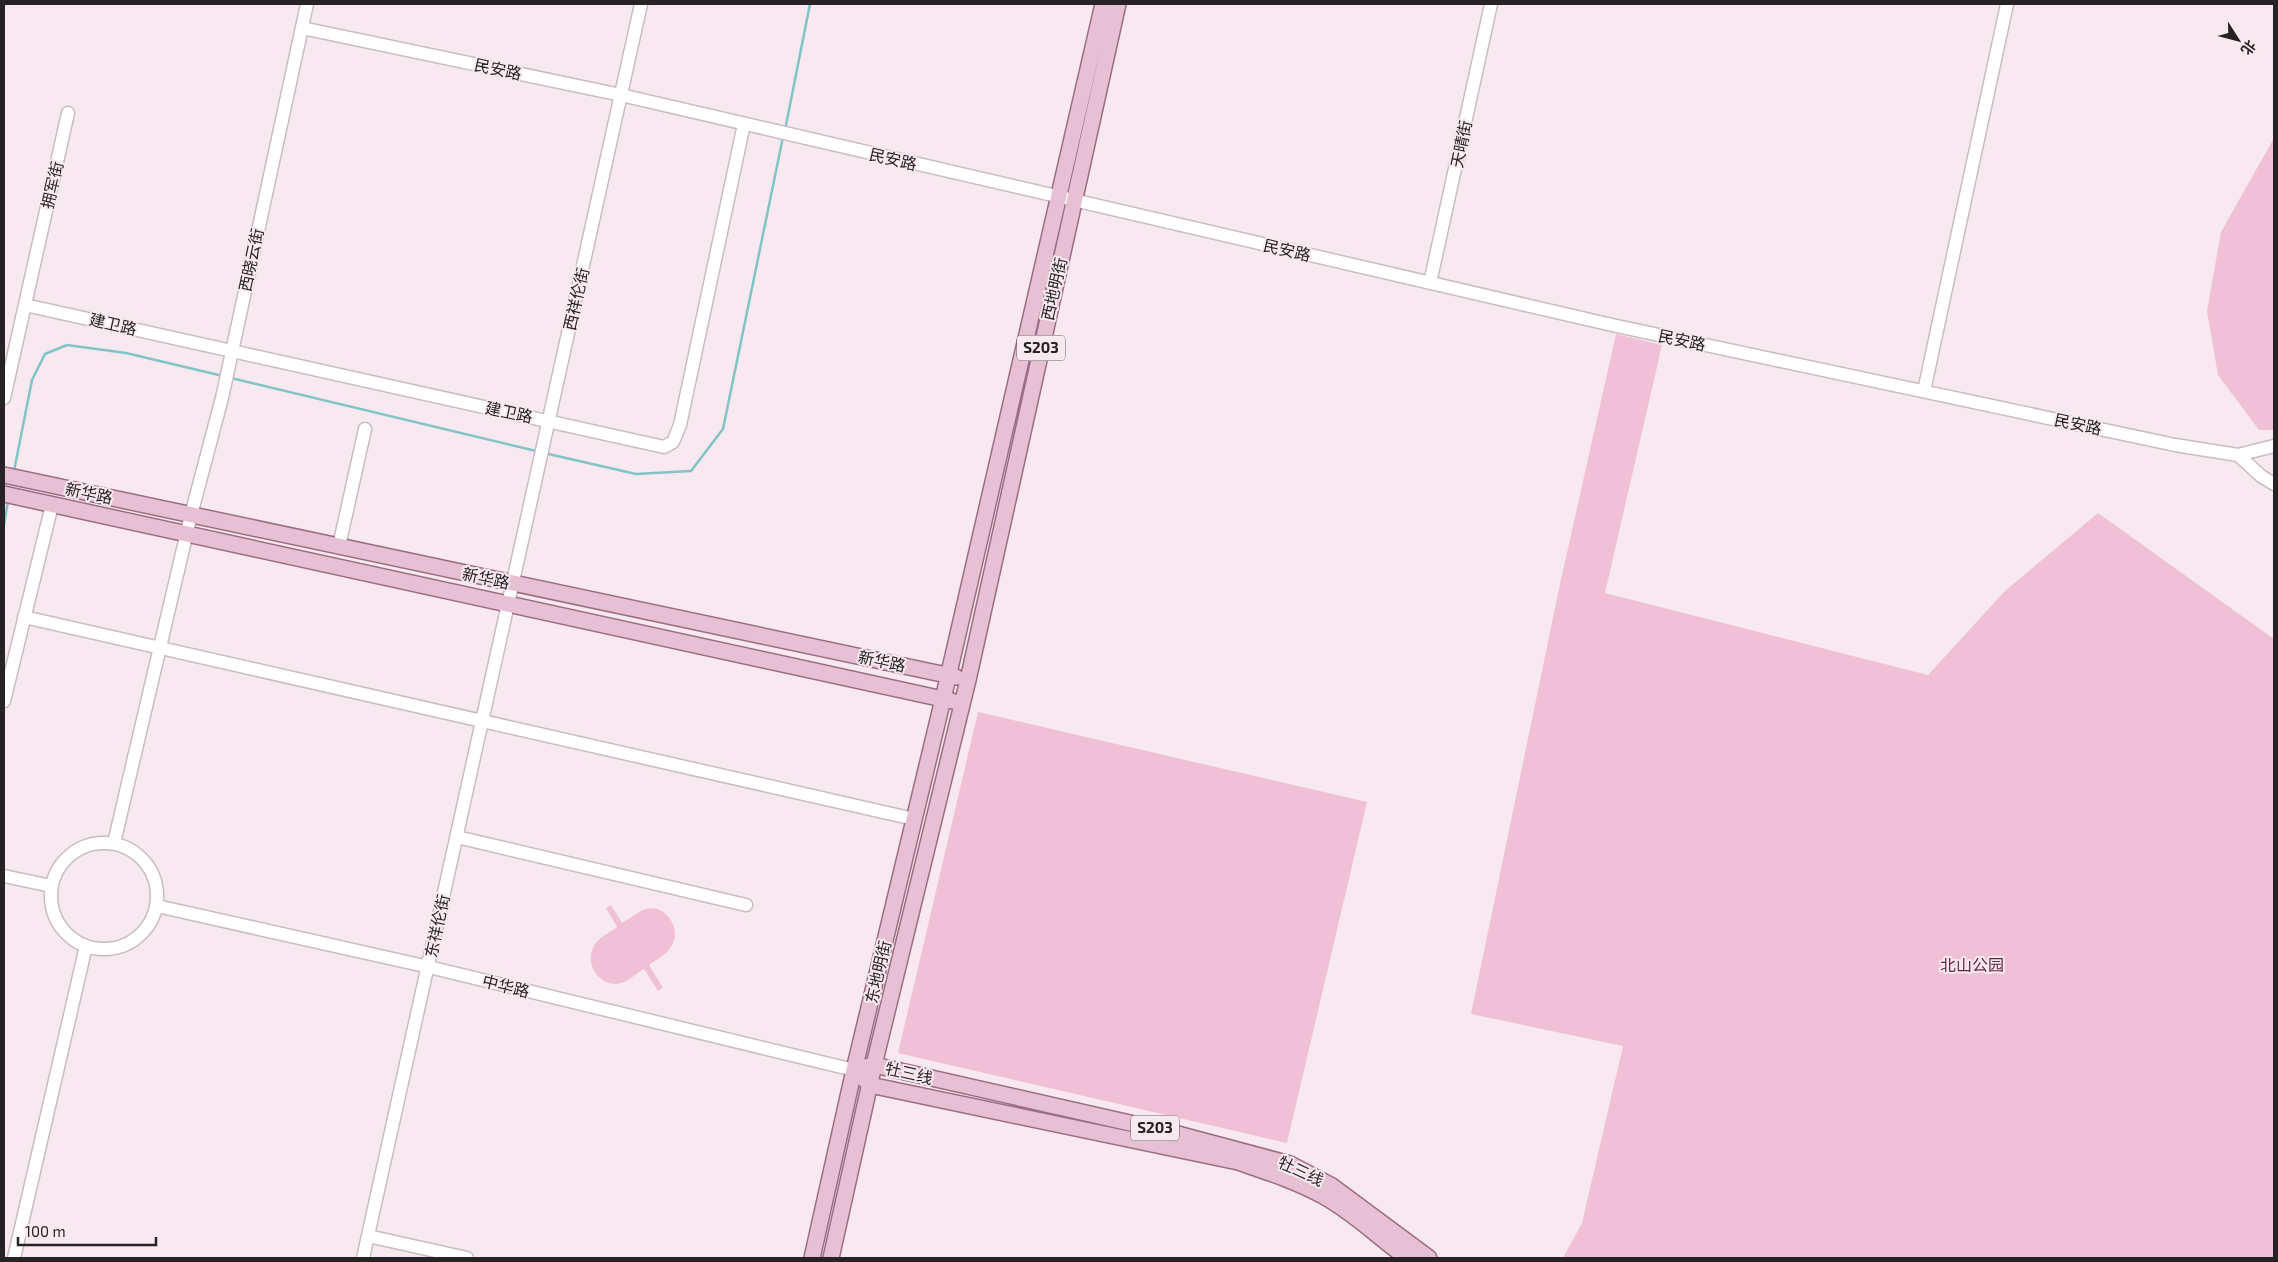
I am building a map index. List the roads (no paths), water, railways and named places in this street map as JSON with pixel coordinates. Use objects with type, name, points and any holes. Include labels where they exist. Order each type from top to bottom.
[{"type":"main road","name":"西地明街","points":[[965,692],[1066,200],[1103,4]]},
{"type":"main road","name":"西地明街","points":[[946,687],[1066,200],[1118,4]]},
{"type":"main road","name":"新华路","points":[[4,475],[339,546],[510,594],[965,692]]},
{"type":"main road","points":[[4,494],[188,534],[510,594],[965,692]]},
{"type":"main road","name":"东地明街","points":[[812,1258],[854,1070],[946,687]]},
{"type":"main road","name":"东地明街","points":[[831,1258],[874,1065],[965,692]]},
{"type":"main road","name":"牡三线","points":[[854,1070],[874,1065],[1174,1133],[1290,1164],[1332,1186],[1428,1258]]},
{"type":"main road","name":"牡三线","points":[[854,1070],[870,1085],[1238,1162],[1282,1177],[1324,1197],[1372,1229],[1407,1258]]},
{"type":"street","name":"西晓云街","points":[[114,843],[191,515],[232,351],[307,4]]},
{"type":"street","name":"西祥伦街","points":[[510,594],[641,4]]},
{"type":"street","name":"天晴街","points":[[1430,283],[1492,4]]},
{"type":"street","points":[[1924,391],[2007,4]]},
{"type":"street","name":"民安路","points":[[302,28],[621,95],[1066,200],[1612,325],[2175,445],[2238,455],[2274,446]]},
{"type":"street","name":"拥军街","points":[[4,398],[68,114]]},
{"type":"street","name":"建卫路","points":[[25,305],[664,447],[674,442],[680,425],[744,124]]},
{"type":"street","points":[[339,546],[365,429]]},
{"type":"street","points":[[2238,455],[2261,476],[2274,484]]},
{"type":"street","points":[[4,702],[52,504]]},
{"type":"street","name":"东祥伦街","points":[[364,1258],[510,594]]},
{"type":"street","points":[[24,617],[914,819]]},
{"type":"street","points":[[457,836],[746,905]]},
{"type":"street","points":[[98,843],[114,843],[130,849],[144,859],[153,873],[158,889],[157,906],[151,923],[140,936],[125,946],[108,950],[86,946],[74,941],[63,931],[54,917],[50,902],[51,886],[57,870],[67,857],[81,847],[98,843]]},
{"type":"street","points":[[4,876],[51,886]]},
{"type":"street","name":"中华路","points":[[157,906],[429,967],[854,1070]]},
{"type":"street","points":[[14,1258],[86,946]]},
{"type":"street","points":[[368,1236],[467,1258]]},
{"type":"waterway","points":[[785,130],[810,4]]},
{"type":"waterway","points":[[544,453],[636,474],[691,471],[723,429],[783,137]]},
{"type":"waterway","points":[[14,471],[32,380],[45,354],[67,345],[126,353],[223,376]]},
{"type":"waterway","points":[[231,378],[536,451]]},
{"type":"waterway","points":[[4,525],[8,501]]},
{"type":"park label","name":"北山公园","points":[[1972,965]]}]
